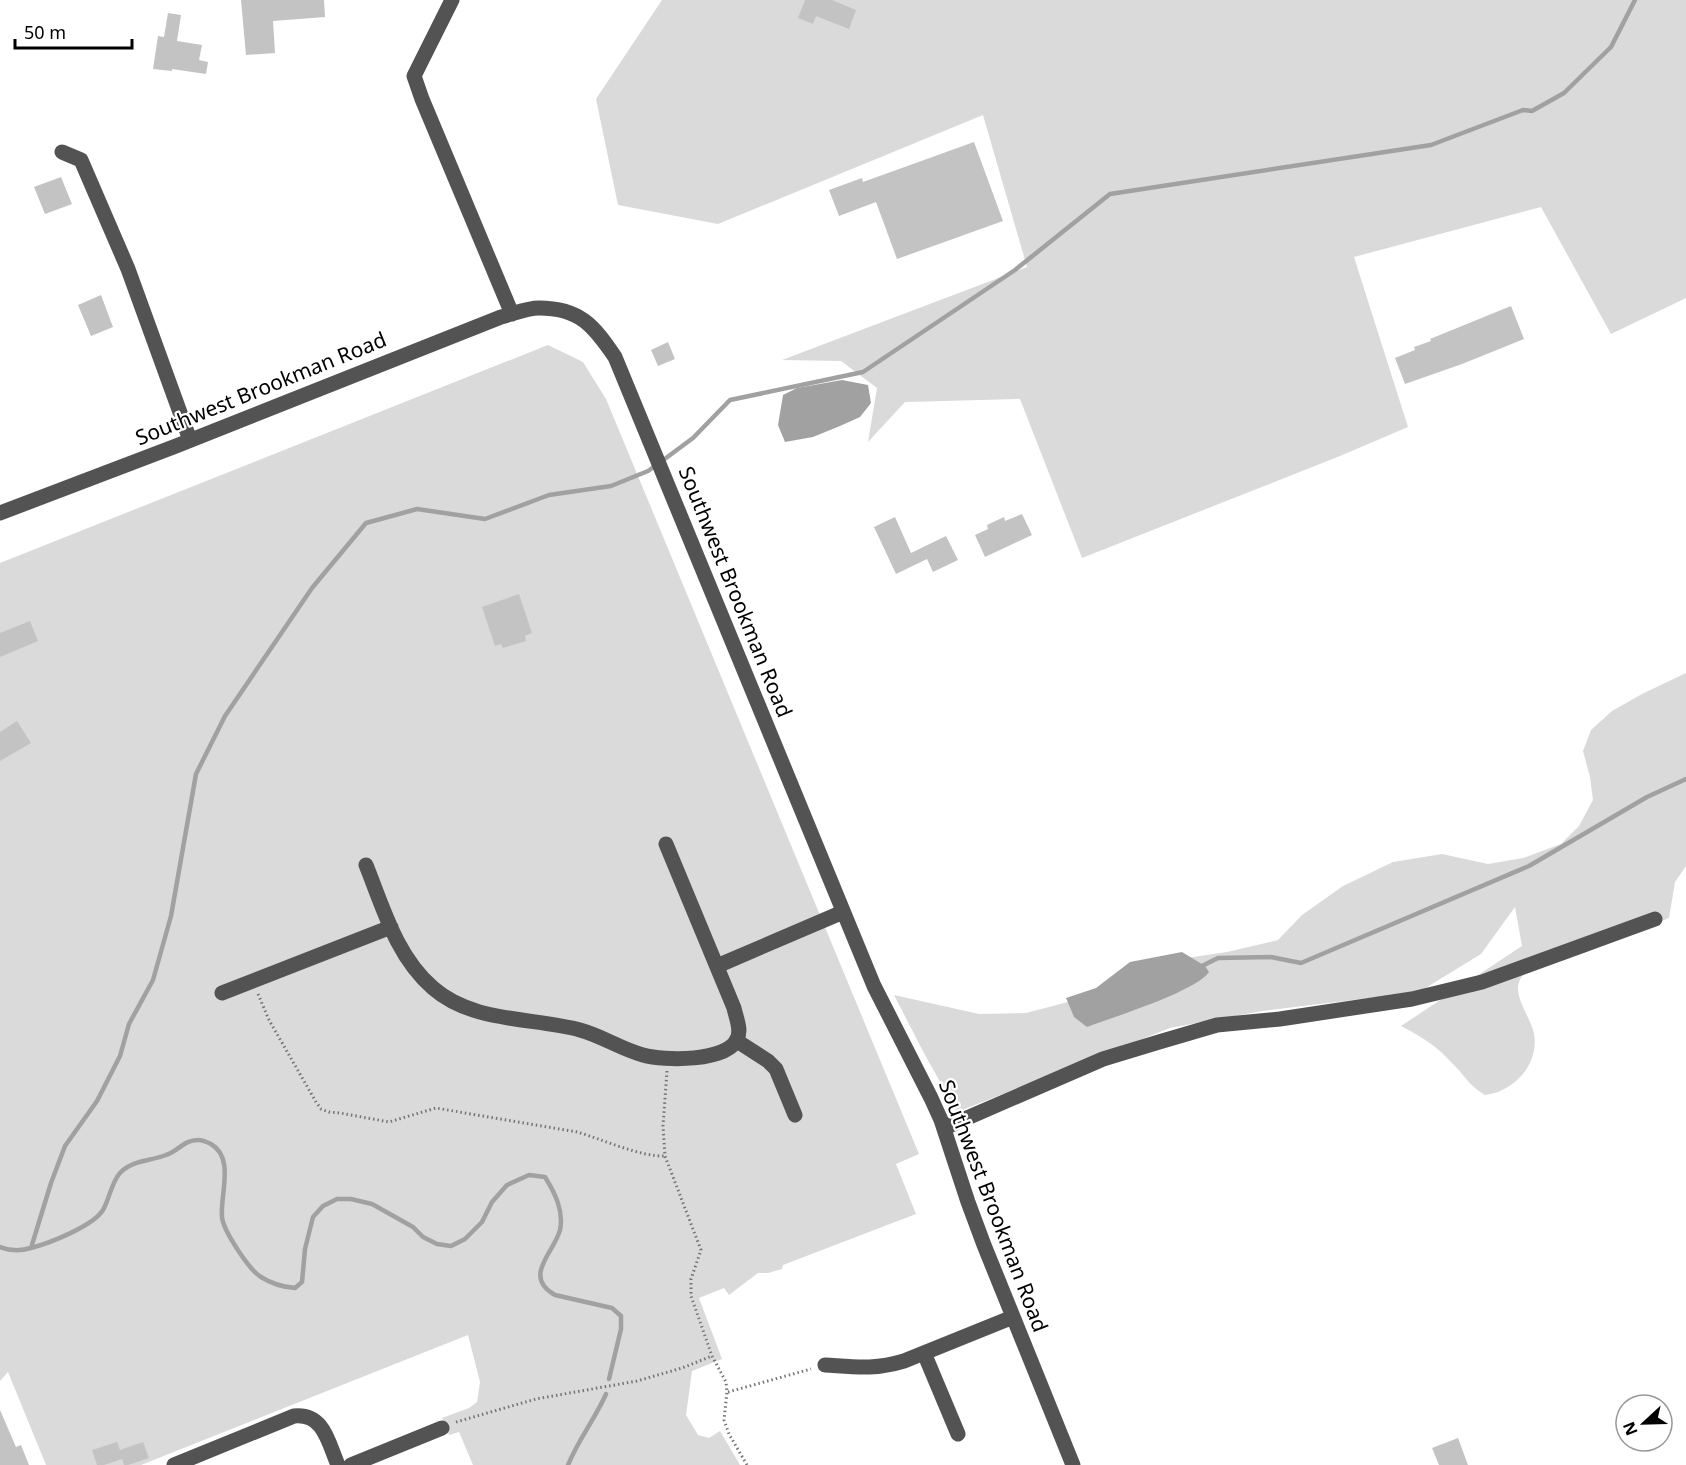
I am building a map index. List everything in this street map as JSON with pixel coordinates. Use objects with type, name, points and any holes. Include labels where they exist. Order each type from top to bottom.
[{"type":"street","points":[[452,0],[414,76],[512,314]]},
{"type":"street","points":[[62,152],[81,160],[128,269],[190,440]]},
{"type":"street","name":"Southwest Brookman Road","points":[[0,513],[501,317],[537,308],[558,310],[580,316],[600,334],[615,357],[873,986],[944,1128],[968,1202],[1072,1465]]},
{"type":"street","points":[[366,865],[397,941],[414,968],[433,988],[449,999],[480,1012],[497,1016],[583,1030],[624,1049],[646,1056],[668,1060],[714,1055],[727,1050],[737,1041],[739,1034],[734,1008],[666,844]]},
{"type":"street","points":[[717,966],[843,912]]},
{"type":"street","points":[[944,1128],[1103,1059],[1159,1042],[1218,1025],[1280,1019],[1412,999],[1482,982],[1655,918]]},
{"type":"street","points":[[222,993],[391,927]]},
{"type":"street","points":[[737,1041],[768,1061],[776,1069],[795,1115]]},
{"type":"street","points":[[825,1365],[869,1368],[886,1366],[1013,1317]]},
{"type":"street","points":[[924,1353],[958,1434]]},
{"type":"street","points":[[174,1465],[294,1416],[312,1418],[320,1425],[338,1465]]},
{"type":"street","points":[[351,1465],[441,1428]]},
{"type":"path","points":[[253,981],[269,1020],[310,1092],[321,1109],[328,1112],[389,1122],[436,1108],[577,1132],[645,1154],[665,1156]]},
{"type":"path","points":[[668,1060],[663,1126],[665,1156],[701,1250],[691,1279],[691,1296],[712,1356],[726,1382],[724,1420],[729,1434],[747,1465]]},
{"type":"path","points":[[441,1428],[536,1399],[637,1381],[682,1368],[712,1356]]},
{"type":"path","points":[[727,1392],[825,1365]]},
{"type":"shaded area","points":[[662,0],[1686,0],[1686,298],[1611,334],[1541,207],[1354,257],[1408,427],[1082,558],[1020,399],[905,402],[868,442],[877,388],[841,361],[782,360],[1027,267],[983,115],[718,224],[618,205],[596,99]]},
{"type":"shaded area","points":[[548,345],[583,362],[606,399],[919,1154],[896,1164],[916,1214],[783,1265],[782,1269],[758,1273],[729,1295],[724,1288],[699,1298],[722,1359],[692,1371],[686,1415],[698,1435],[709,1438],[720,1431],[740,1465],[473,1465],[459,1432],[449,1435],[442,1418],[469,1408],[477,1402],[480,1382],[468,1335],[141,1465],[46,1465],[8,1372],[0,1381],[0,563]]},
{"type":"shaded area","points":[[842,380],[868,385],[871,403],[860,417],[813,437],[785,442],[778,425],[783,395],[797,388]]},
{"type":"shaded area","points":[[1686,673],[1686,866],[1675,882],[1669,918],[1595,949],[1534,969],[1523,975],[1518,984],[1519,997],[1533,1030],[1534,1048],[1524,1073],[1510,1086],[1498,1092],[1485,1095],[1479,1091],[1440,1051],[1401,1026],[1522,946],[1515,907],[1481,954],[1419,992],[1262,1011],[1170,1028],[957,1112],[894,995],[979,1014],[1026,1013],[1068,1002],[1074,1017],[1180,959],[1227,952],[1278,940],[1302,915],[1343,886],[1393,862],[1442,854],[1488,864],[1523,858],[1561,844],[1579,826],[1593,800],[1583,751],[1591,730],[1612,711]]},
{"type":"shaded area","points":[[1182,952],[1205,966],[1209,972],[1188,988],[1087,1027],[1074,1017],[1066,998],[1096,988],[1130,962]]},
{"type":"building","points":[[241,0],[324,0],[325,17],[273,21],[275,53],[246,55]]},
{"type":"building","points":[[805,0],[832,0],[856,10],[849,29],[816,16],[813,24],[798,18]]},
{"type":"building","points":[[168,13],[181,15],[177,41],[202,45],[199,60],[208,62],[206,74],[153,69],[158,36],[164,37]]},
{"type":"building","points":[[974,142],[1003,221],[897,259],[876,202],[839,216],[829,190],[862,178],[863,182]]},
{"type":"building","points":[[61,177],[72,204],[45,214],[34,187]]},
{"type":"building","points":[[101,295],[113,327],[91,336],[78,305]]},
{"type":"building","points":[[1511,306],[1524,339],[1405,384],[1395,358],[1415,350],[1414,347],[1431,341],[1430,339]]},
{"type":"building","points":[[668,342],[675,359],[658,366],[651,350]]},
{"type":"building","points":[[1022,514],[1032,535],[985,557],[975,535],[988,529],[987,525],[1004,517],[1005,521]]},
{"type":"building","points":[[895,517],[911,553],[946,536],[958,560],[933,572],[927,559],[896,574],[874,527]]},
{"type":"building","points":[[519,594],[532,633],[525,636],[526,641],[503,648],[501,644],[495,646],[482,607]]},
{"type":"building","points":[[30,621],[38,641],[0,657],[0,633]]},
{"type":"building","points":[[17,721],[31,743],[0,761],[0,732]]},
{"type":"building","points":[[0,1410],[16,1447],[21,1445],[29,1465],[0,1465]]},
{"type":"building","points":[[1458,1438],[1468,1465],[1439,1465],[1432,1448]]},
{"type":"building","points":[[117,1442],[120,1450],[143,1442],[149,1458],[128,1465],[124,1465],[122,1459],[97,1465],[92,1450]]},
{"type":"waterway","points":[[662,461],[693,438],[730,400],[863,372],[1015,270],[1110,194],[1431,145],[1523,110],[1532,111],[1564,93],[1611,47],[1635,0]]},
{"type":"waterway","points":[[31,1248],[65,1146],[97,1101],[120,1056],[129,1024],[153,980],[171,916],[196,774],[225,716],[312,588],[366,523],[417,509],[485,519],[549,495],[611,486],[655,466]]},
{"type":"waterway","points":[[1200,967],[1218,958],[1271,957],[1301,963],[1529,866],[1647,797],[1686,779]]},
{"type":"waterway","points":[[0,1247],[12,1250],[27,1249],[81,1228],[103,1210],[115,1181],[125,1169],[136,1163],[170,1153],[193,1140],[211,1144],[223,1158],[225,1177],[222,1217],[237,1249],[261,1277],[290,1288],[295,1288],[302,1282],[305,1249],[313,1217],[323,1206],[337,1199],[351,1199],[372,1204],[413,1227],[423,1237],[437,1244],[451,1246],[465,1239],[482,1222],[492,1202],[507,1185],[529,1175],[545,1177],[558,1202],[561,1223],[557,1239],[540,1272],[541,1280],[545,1288],[555,1295],[612,1308],[621,1316],[621,1329],[609,1379]]},
{"type":"waterway","points":[[568,1465],[606,1394]]}]
